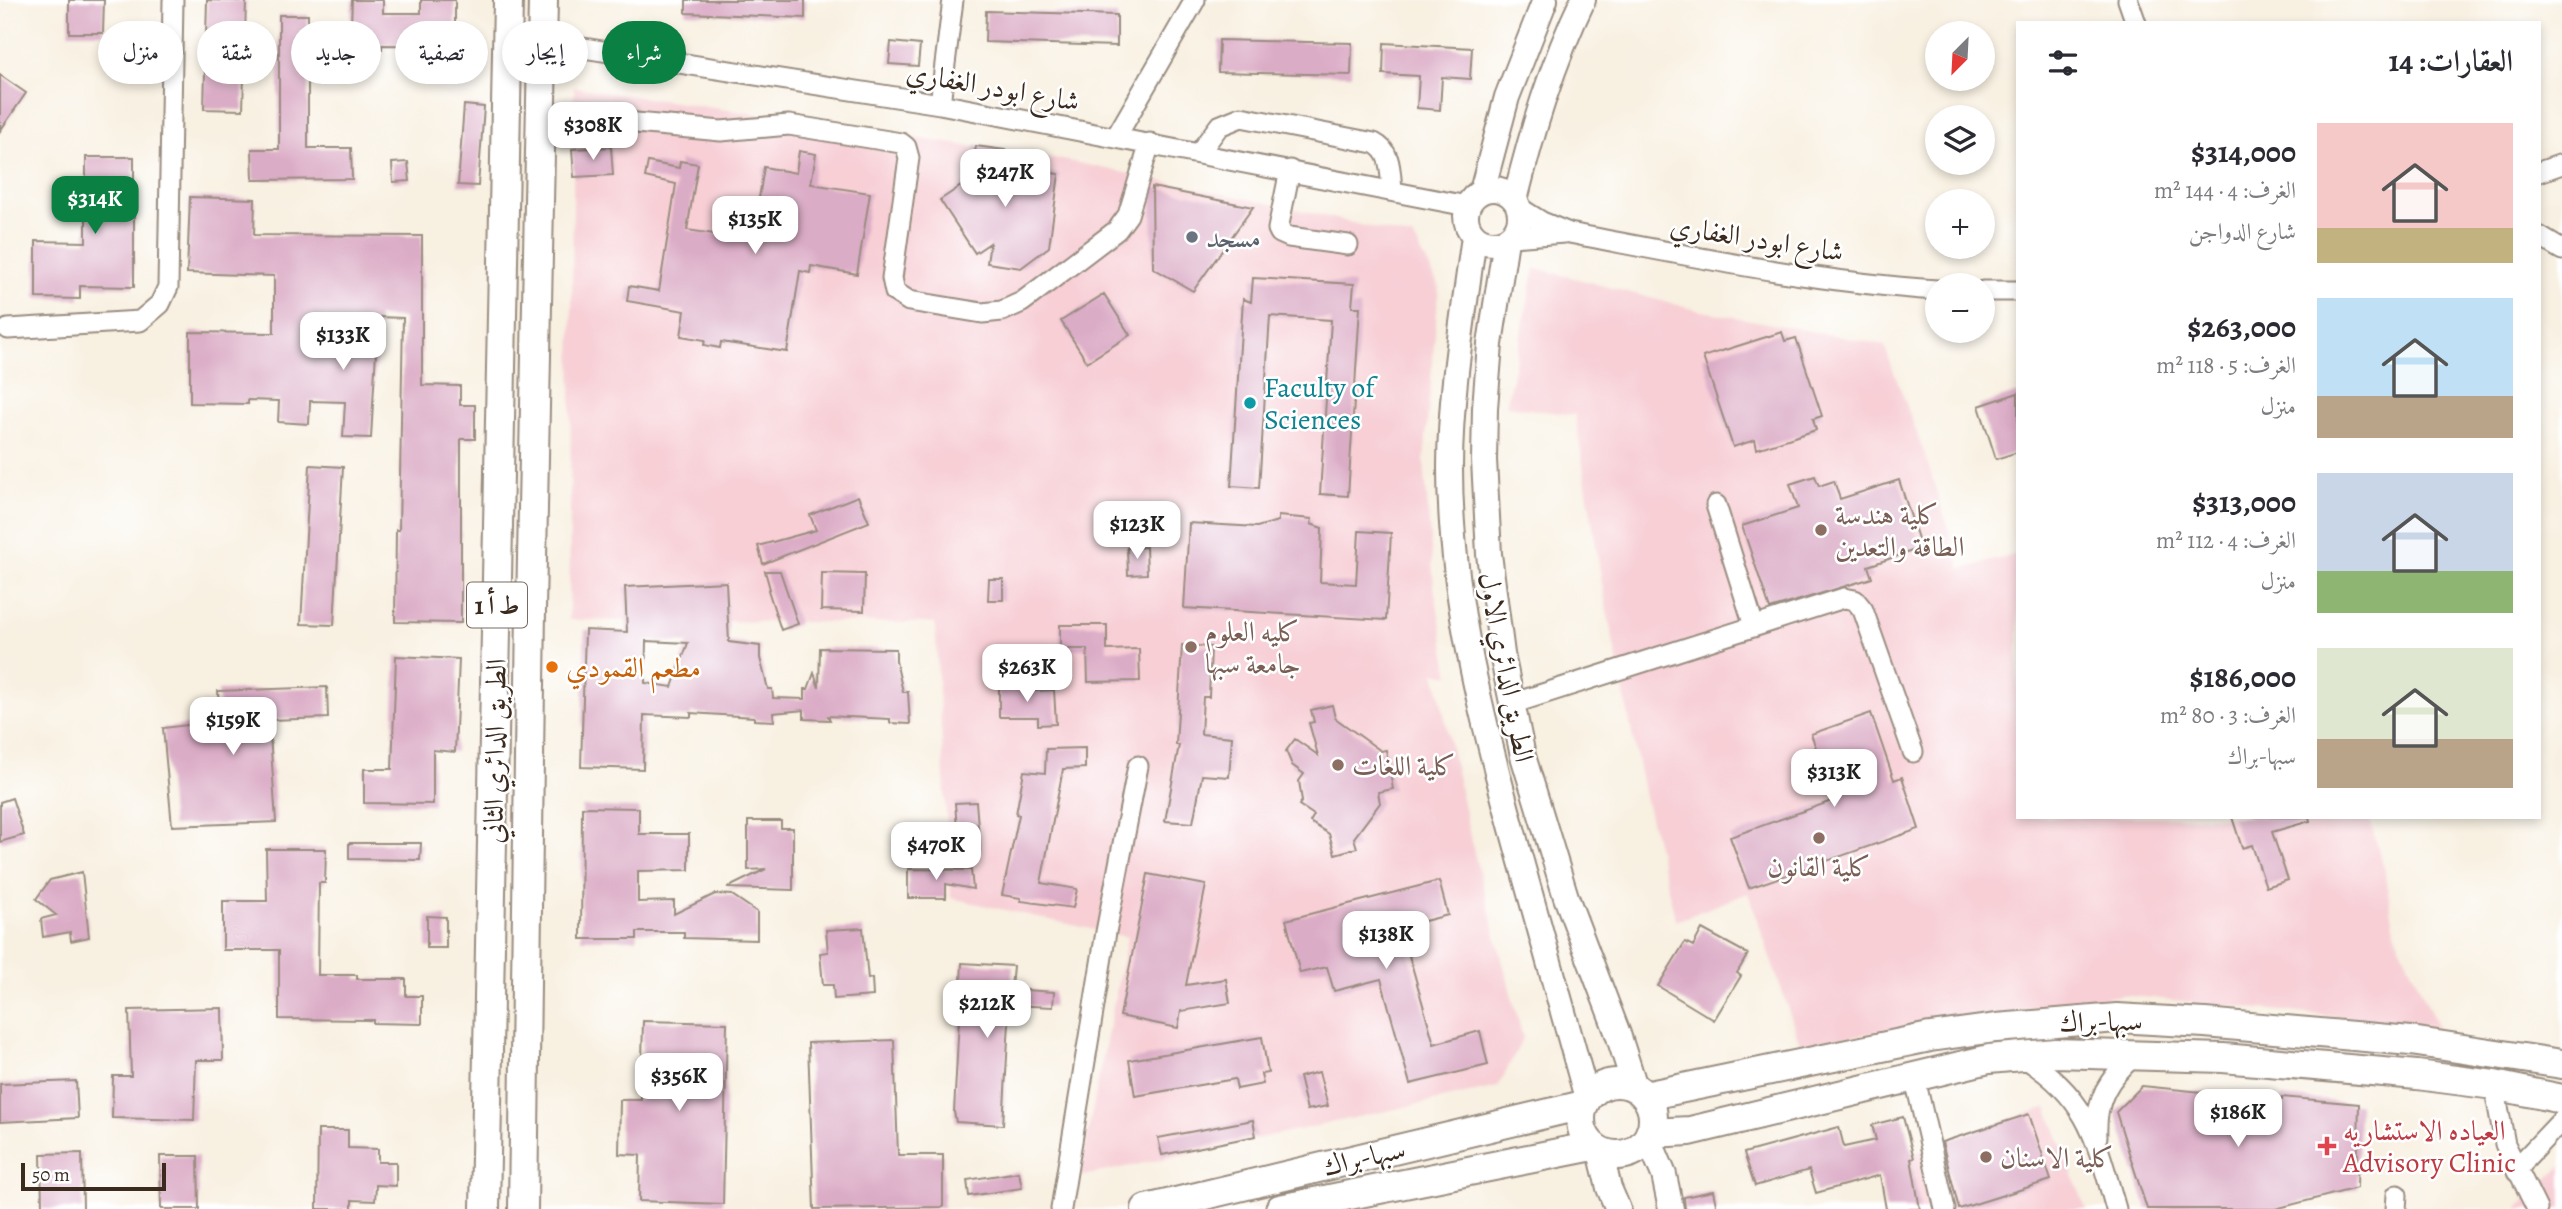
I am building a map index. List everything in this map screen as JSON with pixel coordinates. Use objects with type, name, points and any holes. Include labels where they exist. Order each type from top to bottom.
[{"type":"highway","name":"الطريق الدائري الثاني","points":[[507,21],[508,0]]},
{"type":"highway","name":"الطريق الدائري الثاني","points":[[543,0],[543,21]]},
{"type":"highway","name":"الطريق الدائري الثاني","points":[[485,1209],[506,84]]},
{"type":"highway","name":"الطريق الدائري الثاني","points":[[523,1209],[531,609],[542,84]]},
{"type":"highway","name":"سبها-براك","points":[[1640,1092],[1930,1037],[1996,1027],[2117,1017],[2411,1041],[2562,1064]]},
{"type":"highway","name":"سبها-براك","points":[[1649,1135],[1690,1131],[1915,1079],[1989,1059],[2055,1053],[2223,1058],[2494,1085],[2562,1100]]},
{"type":"highway","points":[[1614,1083],[1640,1092],[1653,1114],[1649,1135],[1632,1152],[1611,1154],[1597,1148],[1583,1132],[1581,1123],[1585,1101],[1603,1085],[1614,1083]]},
{"type":"highway","name":"سبها-براك","points":[[1146,1209],[1585,1101]]},
{"type":"highway","name":"سبها-براك","points":[[1280,1209],[1597,1148]]},
{"type":"main road","points":[[1545,0],[1507,97],[1466,222],[1474,236],[1490,244],[1509,239],[1520,223],[1517,204],[1540,108],[1555,64],[1583,0]]},
{"type":"main road","points":[[1475,199],[1496,189],[1517,204]]},
{"type":"main road","name":"الطريق الدائري الاول","points":[[1474,236],[1458,354],[1452,429],[1452,508],[1458,575],[1470,652],[1491,754],[1585,1101]]},
{"type":"main road","name":"الطريق الدائري الاول","points":[[1509,239],[1490,344],[1485,408],[1485,460],[1494,604],[1523,756],[1566,897],[1640,1092]]},
{"type":"main road","points":[[1649,1135],[1664,1175],[1671,1209]]},
{"type":"main road","points":[[1597,1148],[1618,1209]]},
{"type":"street","points":[[8,329],[140,321],[160,304],[167,287],[173,0]]},
{"type":"street","points":[[940,104],[953,0]]},
{"type":"street","points":[[1116,137],[1195,0]]},
{"type":"street","points":[[2128,0],[2135,21]]},
{"type":"street","name":"شارع ابودر الغفاري","points":[[588,49],[940,104],[1392,190],[1475,199]]},
{"type":"street","points":[[1199,153],[1219,126],[1233,118],[1241,117],[1380,146],[1388,157],[1392,190]]},
{"type":"street","points":[[583,118],[721,131],[789,125],[901,143],[906,147],[909,158],[892,278],[895,292],[909,301],[982,313],[1002,311],[1021,302],[1117,230],[1128,215],[1150,143]]},
{"type":"street","points":[[2541,171],[2562,164]]},
{"type":"street","points":[[1290,170],[1278,229],[1280,233],[1289,237],[1348,246]]},
{"type":"street","name":"شارع ابودر الغفاري","points":[[1517,204],[1542,222],[1569,233],[1772,271],[1887,287],[1925,289]]},
{"type":"street","name":"شارع ابودر الغفاري","points":[[1509,239],[1569,233]]},
{"type":"street","points":[[2541,237],[2562,250]]},
{"type":"street","points":[[1995,291],[2016,291]]},
{"type":"street","points":[[1716,505],[1754,626]]},
{"type":"street","points":[[1511,704],[1839,598],[1854,600],[1863,610],[1913,751]]},
{"type":"street","points":[[1061,1209],[1106,932],[1138,766]]},
{"type":"street","points":[[2098,1144],[2096,1119],[2102,1094],[2116,1072],[2135,1055]]},
{"type":"street","points":[[2023,1057],[2048,1073],[2069,1093],[2086,1118],[2098,1144],[2116,1209]]},
{"type":"street","points":[[1915,1079],[1945,1209]]},
{"type":"street","points":[[2494,1085],[2505,1144],[2537,1209]]},
{"type":"street","points":[[2517,1171],[2562,1121]]},
{"type":"shaded area","name":"كليه العلوم جامعة سبها","points":[[574,87],[1069,161],[1295,209],[1414,238],[1439,286],[1424,461],[1434,587],[1450,676],[1435,672],[1471,841],[1523,1038],[1498,1087],[1079,1177],[1127,937],[951,898],[935,623],[569,620]]},
{"type":"shaded area","points":[[1535,268],[1697,310],[1884,345],[1924,452],[1961,569],[2016,555],[2016,819],[2370,819],[2383,864],[2396,936],[2438,1027],[2122,995],[1800,1044],[1748,893],[1676,921],[1645,797],[1604,596],[1575,415],[1506,406]]},
{"type":"shaded area","name":"كلية الاسنان","points":[[2047,1107],[2086,1209],[1888,1209],[1877,1170],[1937,1144]]},
{"type":"shaded area","points":[[2562,1166],[2562,1209],[2518,1209],[2530,1196]]},
{"type":"building","points":[[69,0],[104,0],[103,21],[98,21],[98,33],[69,33]]},
{"type":"building","points":[[207,0],[246,1],[245,21],[206,21]]},
{"type":"building","points":[[352,0],[383,0],[383,13],[421,13],[421,0],[455,0],[455,21],[395,21],[395,45],[382,45],[382,49],[381,21],[351,21]]},
{"type":"building","points":[[686,0],[805,0],[805,18],[686,13]]},
{"type":"building","points":[[986,11],[1117,15],[1117,46],[985,42]]},
{"type":"building","points":[[279,15],[308,15],[308,21],[291,21],[291,84],[308,84],[308,148],[351,148],[352,179],[253,180],[252,149],[279,149]]},
{"type":"building","points":[[1219,40],[1352,43],[1351,75],[1218,72]]},
{"type":"building","points":[[891,42],[920,45],[918,66],[889,64]]},
{"type":"building","points":[[1384,43],[1472,48],[1470,79],[1442,77],[1440,110],[1417,108],[1419,76],[1383,74]]},
{"type":"building","points":[[0,75],[26,93],[0,131]]},
{"type":"building","points":[[205,84],[244,84],[243,110],[204,109]]},
{"type":"building","points":[[464,105],[484,107],[478,186],[458,185]]},
{"type":"building","points":[[976,146],[1005,150],[1003,166],[1059,174],[1049,247],[1021,268],[987,263],[990,243],[975,253],[940,200],[970,180]]},
{"type":"building","points":[[611,147],[613,175],[574,177],[572,149]]},
{"type":"building","points":[[799,151],[816,154],[811,184],[870,193],[857,274],[811,266],[810,273],[800,271],[787,352],[721,342],[720,348],[704,345],[705,340],[681,336],[685,311],[627,301],[629,286],[659,291],[676,184],[645,177],[648,162],[679,168],[680,161],[698,164],[687,230],[747,239],[748,236],[753,236],[764,167],[796,173]]},
{"type":"building","points":[[86,157],[134,157],[134,287],[80,286],[80,299],[36,298],[36,241],[86,242]]},
{"type":"building","points":[[408,162],[410,181],[393,182],[392,163]]},
{"type":"building","name":"مسجد","points":[[1152,187],[1253,207],[1193,291],[1153,268]]},
{"type":"building","points":[[190,197],[255,199],[254,235],[422,236],[422,385],[460,386],[460,405],[475,405],[475,439],[461,439],[461,623],[395,622],[403,318],[378,317],[371,438],[343,437],[345,402],[310,401],[309,424],[278,422],[279,401],[248,400],[248,404],[190,403],[190,332],[274,333],[274,276],[187,273]]},
{"type":"building","name":"Faculty of Sciences","points":[[1253,278],[1354,284],[1352,307],[1360,307],[1348,496],[1320,494],[1331,320],[1270,316],[1259,488],[1231,486],[1243,299],[1251,302]]},
{"type":"building","points":[[1104,294],[1130,335],[1087,362],[1061,321]]},
{"type":"building","points":[[1782,332],[1785,341],[1796,338],[1822,416],[1813,419],[1816,430],[1757,449],[1755,440],[1733,447],[1703,357]]},
{"type":"building","points":[[2016,394],[2016,453],[1996,459],[1979,406]]},
{"type":"building","points":[[310,465],[343,467],[334,625],[301,624]]},
{"type":"building","points":[[1815,476],[1819,486],[1834,481],[1840,499],[1899,480],[1921,548],[1868,566],[1872,578],[1770,609],[1742,526],[1798,508],[1790,484]]},
{"type":"building","points":[[858,496],[869,522],[763,564],[758,546],[816,530],[810,515]]},
{"type":"building","points":[[1278,516],[1312,519],[1311,524],[1322,528],[1320,582],[1356,584],[1359,531],[1391,533],[1386,620],[1184,608],[1189,523],[1257,527],[1278,521]]},
{"type":"building","points":[[1146,547],[1147,574],[1128,575],[1127,548]]},
{"type":"building","points":[[765,571],[780,571],[798,624],[781,630]]},
{"type":"building","points":[[822,573],[865,574],[864,611],[821,610]]},
{"type":"building","points":[[989,579],[1003,579],[1003,600],[988,600]]},
{"type":"building","points":[[726,582],[729,642],[760,646],[760,658],[773,698],[805,699],[805,689],[808,689],[814,673],[819,688],[820,648],[896,649],[903,692],[908,692],[910,724],[890,723],[890,719],[828,716],[830,720],[804,719],[804,710],[773,713],[774,721],[691,713],[691,717],[644,715],[643,769],[581,767],[585,630],[627,632],[625,587]],"holes":[[[646,641],[688,643],[672,687],[645,683]]]},
{"type":"building","points":[[1060,625],[1107,625],[1107,650],[1139,649],[1140,681],[1088,682],[1087,649],[1060,649]]},
{"type":"building","points":[[1182,645],[1211,647],[1209,697],[1203,697],[1201,734],[1232,737],[1229,777],[1202,775],[1193,823],[1165,821],[1179,745],[1176,745]]},
{"type":"building","points":[[396,656],[459,659],[455,752],[433,750],[433,804],[364,803],[364,769],[392,769]]},
{"type":"building","points":[[999,684],[1022,684],[1022,692],[1054,690],[1056,724],[1038,725],[1038,717],[999,717]]},
{"type":"building","points":[[327,687],[328,718],[269,720],[276,822],[172,826],[163,728],[220,721],[218,691]]},
{"type":"building","points":[[1332,705],[1335,718],[1381,751],[1386,750],[1393,789],[1378,792],[1380,803],[1354,838],[1357,848],[1335,854],[1329,834],[1310,822],[1314,815],[1299,805],[1302,801],[1299,781],[1304,774],[1292,765],[1286,751],[1295,739],[1318,755],[1309,723],[1314,722],[1311,710]]},
{"type":"building","points":[[1871,713],[1894,780],[1902,777],[1919,829],[1749,888],[1730,837],[1835,800],[1811,734]]},
{"type":"building","points":[[1085,748],[1085,768],[1063,769],[1041,883],[1077,889],[1073,908],[1021,901],[1021,898],[1002,895],[1019,815],[1016,814],[1024,771],[1045,773],[1046,749]]},
{"type":"building","points":[[12,798],[24,835],[0,842],[0,802]]},
{"type":"building","points":[[976,802],[980,850],[959,852],[955,803]]},
{"type":"building","points":[[582,807],[639,808],[639,834],[689,834],[689,870],[638,871],[638,902],[674,901],[674,914],[715,894],[732,895],[757,912],[757,940],[684,938],[684,932],[637,932],[637,939],[581,939]]},
{"type":"building","points":[[2233,819],[2310,819],[2272,832],[2288,880],[2266,887],[2252,845],[2242,848]]},
{"type":"building","points":[[748,821],[781,821],[781,828],[793,828],[793,890],[727,888],[766,869],[748,870]]},
{"type":"building","points":[[349,843],[421,843],[420,860],[349,859]]},
{"type":"building","points":[[266,849],[326,849],[325,883],[319,883],[318,975],[357,975],[357,979],[406,979],[406,996],[422,996],[422,1024],[373,1023],[373,1020],[279,1019],[279,950],[223,950],[223,901],[267,901]]},
{"type":"building","points":[[908,869],[971,870],[973,889],[946,884],[946,898],[908,898]]},
{"type":"building","points":[[82,872],[89,937],[71,941],[70,932],[43,937],[41,919],[56,915],[36,899],[50,880]]},
{"type":"building","points":[[1148,874],[1206,885],[1186,985],[1226,979],[1230,1003],[1181,1011],[1178,1028],[1120,1016]]},
{"type":"building","points":[[1439,881],[1448,915],[1401,927],[1434,1044],[1480,1031],[1488,1065],[1410,1084],[1381,979],[1334,991],[1327,967],[1300,973],[1286,920]]},
{"type":"building","points":[[427,916],[446,917],[446,948],[427,948]]},
{"type":"building","points":[[863,928],[868,979],[872,978],[873,996],[834,999],[833,985],[823,985],[820,953],[828,952],[826,930]]},
{"type":"building","points":[[1702,929],[1748,954],[1737,973],[1741,976],[1714,1020],[1658,986],[1685,942],[1693,946]]},
{"type":"building","points":[[962,963],[1013,966],[1011,989],[1054,992],[1053,1007],[1010,1005],[1003,1125],[956,1122],[954,1112]]},
{"type":"building","points":[[222,1008],[223,1060],[196,1060],[194,1120],[112,1118],[113,1076],[131,1076],[129,1010]]},
{"type":"building","points":[[643,1021],[727,1023],[723,1204],[639,1201],[640,1155],[619,1154],[620,1100],[641,1100]]},
{"type":"building","points":[[1262,1037],[1268,1073],[1261,1074],[1263,1084],[1237,1089],[1235,1079],[1135,1096],[1129,1060]]},
{"type":"building","points":[[894,1040],[898,1155],[943,1155],[943,1207],[814,1209],[808,1043]]},
{"type":"building","points":[[1319,1072],[1328,1106],[1307,1110],[1299,1077]]},
{"type":"building","points":[[76,1081],[78,1118],[0,1122],[0,1084]]},
{"type":"building","points":[[2142,1086],[2282,1100],[2282,1097],[2359,1104],[2357,1188],[2275,1209],[2147,1209],[2116,1112]]},
{"type":"building","points":[[2029,1114],[2051,1180],[1959,1209],[1942,1142]]},
{"type":"building","points":[[1903,1117],[1914,1158],[1911,1159],[1920,1209],[1886,1209],[1880,1175],[1816,1193],[1809,1170],[1755,1186],[1744,1153],[1839,1127],[1844,1147],[1876,1140],[1872,1125]]},
{"type":"building","points":[[1253,1120],[1256,1136],[1162,1155],[1158,1138]]},
{"type":"building","points":[[318,1130],[348,1130],[348,1148],[378,1149],[378,1162],[396,1162],[396,1186],[376,1185],[375,1201],[352,1200],[352,1209],[317,1209]]},
{"type":"building","points":[[82,1153],[83,1209],[42,1209],[41,1154]]},
{"type":"building","points":[[160,1156],[198,1156],[199,1209],[161,1209]]},
{"type":"building","points":[[1019,1172],[1022,1188],[969,1196],[967,1180]]},
{"type":"building","points":[[1713,1191],[1717,1209],[1685,1209],[1684,1197]]},
{"type":"place","name":"مسجد","points":[[1192,237]]},
{"type":"place","name":"Faculty of Sciences","points":[[1250,403]]},
{"type":"place","name":"كلية هندسة الطاقة والتعدين","points":[[1821,530]]},
{"type":"place","name":"كليه العلوم جامعة سبها","points":[[1191,647]]},
{"type":"place","name":"مطعم القمودي","points":[[552,667]]},
{"type":"place","name":"كلية اللغات","points":[[1338,765]]},
{"type":"place","name":"كلية القانون","points":[[1819,838]]},
{"type":"place","name":"العياده الاستشاريه Advisory Clinic","points":[[2327,1146]]},
{"type":"place","name":"كلية الاسنان","points":[[1986,1157]]}]
